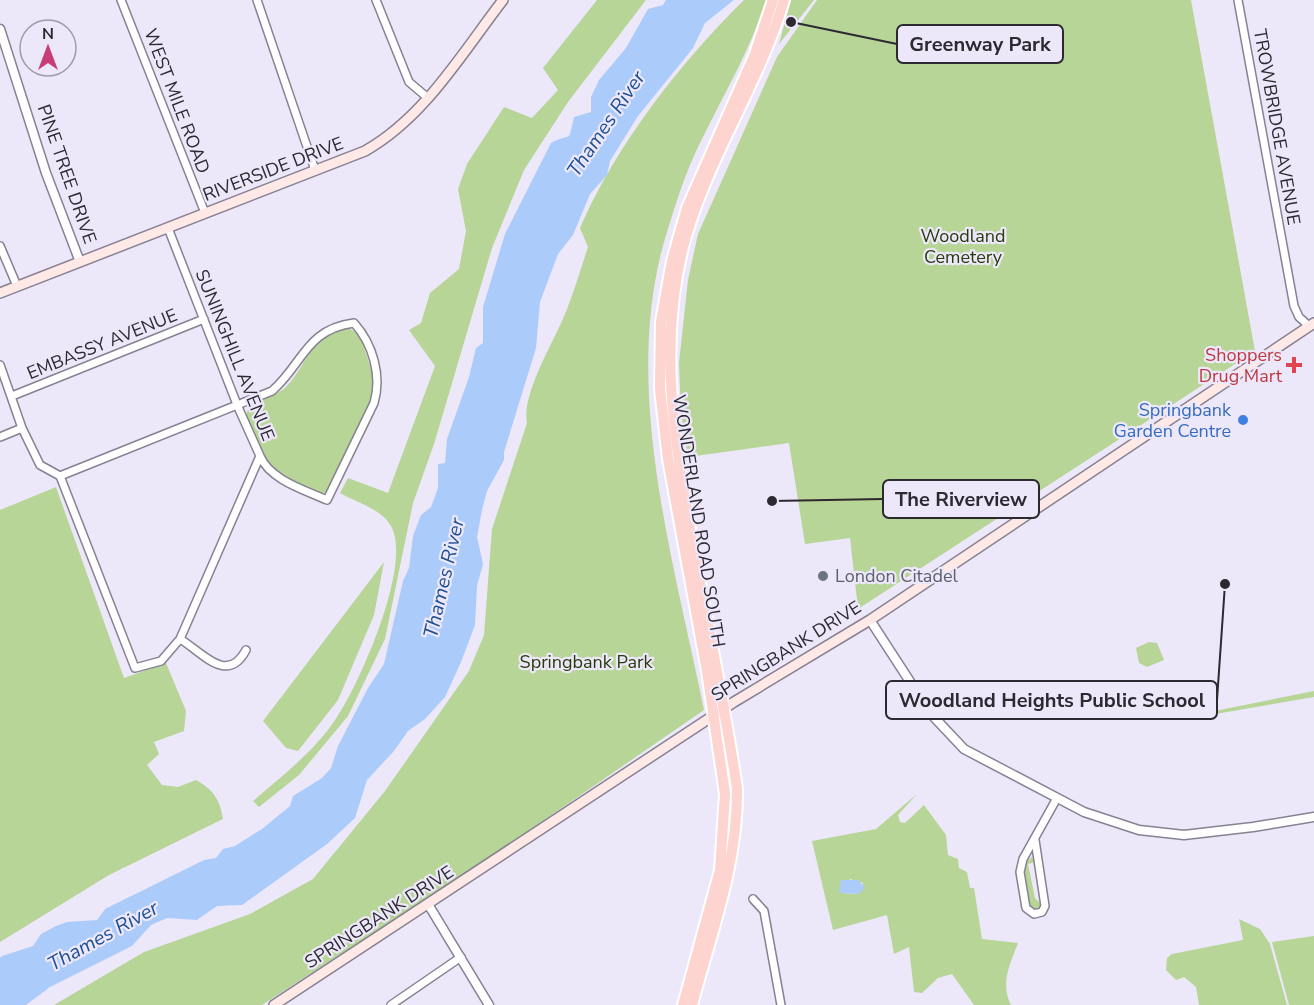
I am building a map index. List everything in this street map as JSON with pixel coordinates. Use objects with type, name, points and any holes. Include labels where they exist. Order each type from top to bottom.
[{"type":"main road","name":"RIVERSIDE DRIVE","points":[[0,293],[365,151],[390,137],[415,114],[503,0]]},
{"type":"main road","points":[[773,0],[773,21]]},
{"type":"main road","points":[[773,21],[784,0]]},
{"type":"main road","name":"WONDERLAND ROAD SOUTH","points":[[692,1005],[728,881],[735,837],[737,788],[675,440],[669,377],[669,334],[681,256],[693,214],[706,180],[758,72],[773,21]]},
{"type":"main road","name":"WONDERLAND ROAD SOUTH","points":[[683,1005],[720,870],[725,794],[714,715],[668,459],[660,389],[661,322],[672,261],[687,208],[773,21]]},
{"type":"main road","name":"SPRINGBANK DRIVE","points":[[274,1005],[724,708],[870,620],[1312,324]]},
{"type":"street","name":"WEST MILE ROAD","points":[[121,0],[205,213]]},
{"type":"street","points":[[257,0],[315,170]]},
{"type":"street","points":[[375,0],[409,82],[428,98]]},
{"type":"street","name":"TROWBRIDGE AVENUE","points":[[1238,0],[1294,306],[1299,317],[1312,324]]},
{"type":"street","name":"PINE TREE DRIVE","points":[[0,29],[46,172],[80,262]]},
{"type":"street","name":"SUNINGHILL AVENUE","points":[[60,476],[135,668],[161,661],[180,639],[260,456],[237,407],[168,228]]},
{"type":"street","points":[[0,246],[17,286]]},
{"type":"street","name":"EMBASSY AVENUE","points":[[12,396],[204,319]]},
{"type":"street","points":[[0,365],[22,428],[40,465],[60,476],[272,392],[287,378],[301,354],[323,332],[354,323],[363,333],[377,371],[379,387],[374,403],[327,500],[278,477],[268,469],[260,456]]},
{"type":"street","points":[[0,437],[22,428]]},
{"type":"street","points":[[870,620],[939,725],[964,749],[1084,812],[1139,830],[1184,835],[1314,817]]},
{"type":"street","points":[[180,639],[220,666],[228,666],[241,658],[246,650]]},
{"type":"street","points":[[1035,840],[1045,906],[1042,912],[1035,914],[1026,908],[1020,872],[1023,859],[1057,798]]},
{"type":"street","points":[[753,899],[764,911],[781,1005]]},
{"type":"street","points":[[428,904],[489,1005]]},
{"type":"street","points":[[391,1005],[462,957]]},
{"type":"green space","points":[[597,0],[646,0],[568,102],[524,170],[492,248],[434,444],[413,503],[385,639],[348,716],[299,775],[259,807],[253,801],[319,741],[337,717],[358,679],[380,624],[395,569],[396,546],[392,528],[376,511],[340,493],[348,478],[388,493],[435,366],[409,330],[421,323],[430,293],[459,269],[466,231],[458,189],[467,164],[504,107],[532,118],[558,90],[543,68]]},
{"type":"green space","name":"Springbank Park","points":[[744,0],[766,0],[750,43],[699,144],[676,203],[664,242],[652,299],[648,357],[650,416],[657,476],[667,536],[704,710],[492,856],[262,1005],[54,1005],[144,952],[250,914],[313,879],[385,791],[469,671],[484,635],[492,529],[527,423],[529,397],[567,309],[588,247],[580,228],[612,166],[652,106],[696,51]]},
{"type":"green space","points":[[791,0],[814,0],[779,44]]},
{"type":"green space","name":"Woodland Cemetery","points":[[817,0],[1191,0],[1255,351],[858,609],[850,538],[805,544],[789,443],[688,457],[681,413],[679,363],[688,280],[698,234],[777,57]]},
{"type":"green space","points":[[347,327],[360,335],[375,381],[373,396],[329,490],[322,494],[280,473],[272,466],[260,447],[246,415],[252,406],[286,387],[316,344],[334,332]]},
{"type":"green space","points":[[56,487],[124,678],[166,663],[186,711],[184,731],[154,742],[159,754],[147,765],[162,785],[178,787],[196,780],[202,784],[215,796],[223,819],[109,875],[0,942],[0,510]]},
{"type":"green space","points":[[384,562],[374,615],[338,700],[298,751],[286,748],[263,721]]},
{"type":"green space","points":[[1149,642],[1157,643],[1164,660],[1147,667],[1139,663],[1136,648]]},
{"type":"green space","points":[[1314,691],[1314,697],[1192,718],[1190,716]]},
{"type":"green space","points":[[917,794],[898,815],[900,822],[905,823],[924,805],[946,835],[948,855],[958,859],[959,868],[967,872],[970,888],[974,888],[982,939],[1018,943],[1009,966],[1006,982],[1011,1005],[974,1005],[952,974],[938,978],[922,993],[914,992],[909,947],[894,954],[887,915],[833,930],[812,841],[876,829]],"holes":[[[850,879],[863,883],[859,894],[841,893]]]},
{"type":"green space","points":[[1032,857],[1035,862],[1028,864],[1035,898],[1041,904],[1037,911],[1029,906],[1024,875],[1025,863]]},
{"type":"green space","points":[[1239,919],[1260,929],[1270,944],[1287,1005],[1199,1005],[1196,987],[1184,977],[1176,980],[1166,970],[1167,958],[1172,954],[1243,940]]},
{"type":"green space","points":[[1314,936],[1314,1005],[1289,1005],[1272,942]]},
{"type":"water","name":"Thames River","points":[[666,0],[734,0],[705,23],[693,48],[638,116],[610,161],[607,175],[590,194],[573,235],[558,254],[540,302],[536,348],[504,452],[504,460],[487,491],[482,510],[477,537],[483,564],[477,586],[475,625],[445,697],[425,719],[408,731],[394,751],[367,780],[355,818],[327,844],[242,905],[217,906],[197,920],[167,918],[151,925],[132,946],[50,987],[26,1005],[0,1005],[0,958],[2,956],[33,946],[41,934],[56,926],[67,922],[97,920],[105,909],[204,860],[216,858],[223,849],[235,846],[262,829],[290,806],[293,796],[322,778],[331,768],[338,746],[368,688],[384,664],[403,581],[409,568],[413,536],[421,515],[431,507],[438,488],[438,464],[445,463],[447,439],[469,377],[476,348],[483,343],[483,307],[505,234],[551,143],[568,136],[574,117],[591,112],[591,97],[599,80],[626,48],[648,9],[663,5]]},
{"type":"water","points":[[841,880],[858,880],[865,887],[859,894],[841,893],[839,891]]},
{"type":"place","name":"Greenway Park","points":[[791,22]]},
{"type":"place","name":"Shoppers Drug Mart","points":[[1294,365]]},
{"type":"place","name":"Springbank Garden Centre","points":[[1243,420]]},
{"type":"place","name":"The Riverview","points":[[772,501]]},
{"type":"place","name":"London Citadel","points":[[823,576]]},
{"type":"place","name":"Woodland Heights Public School","points":[[1225,584]]}]
